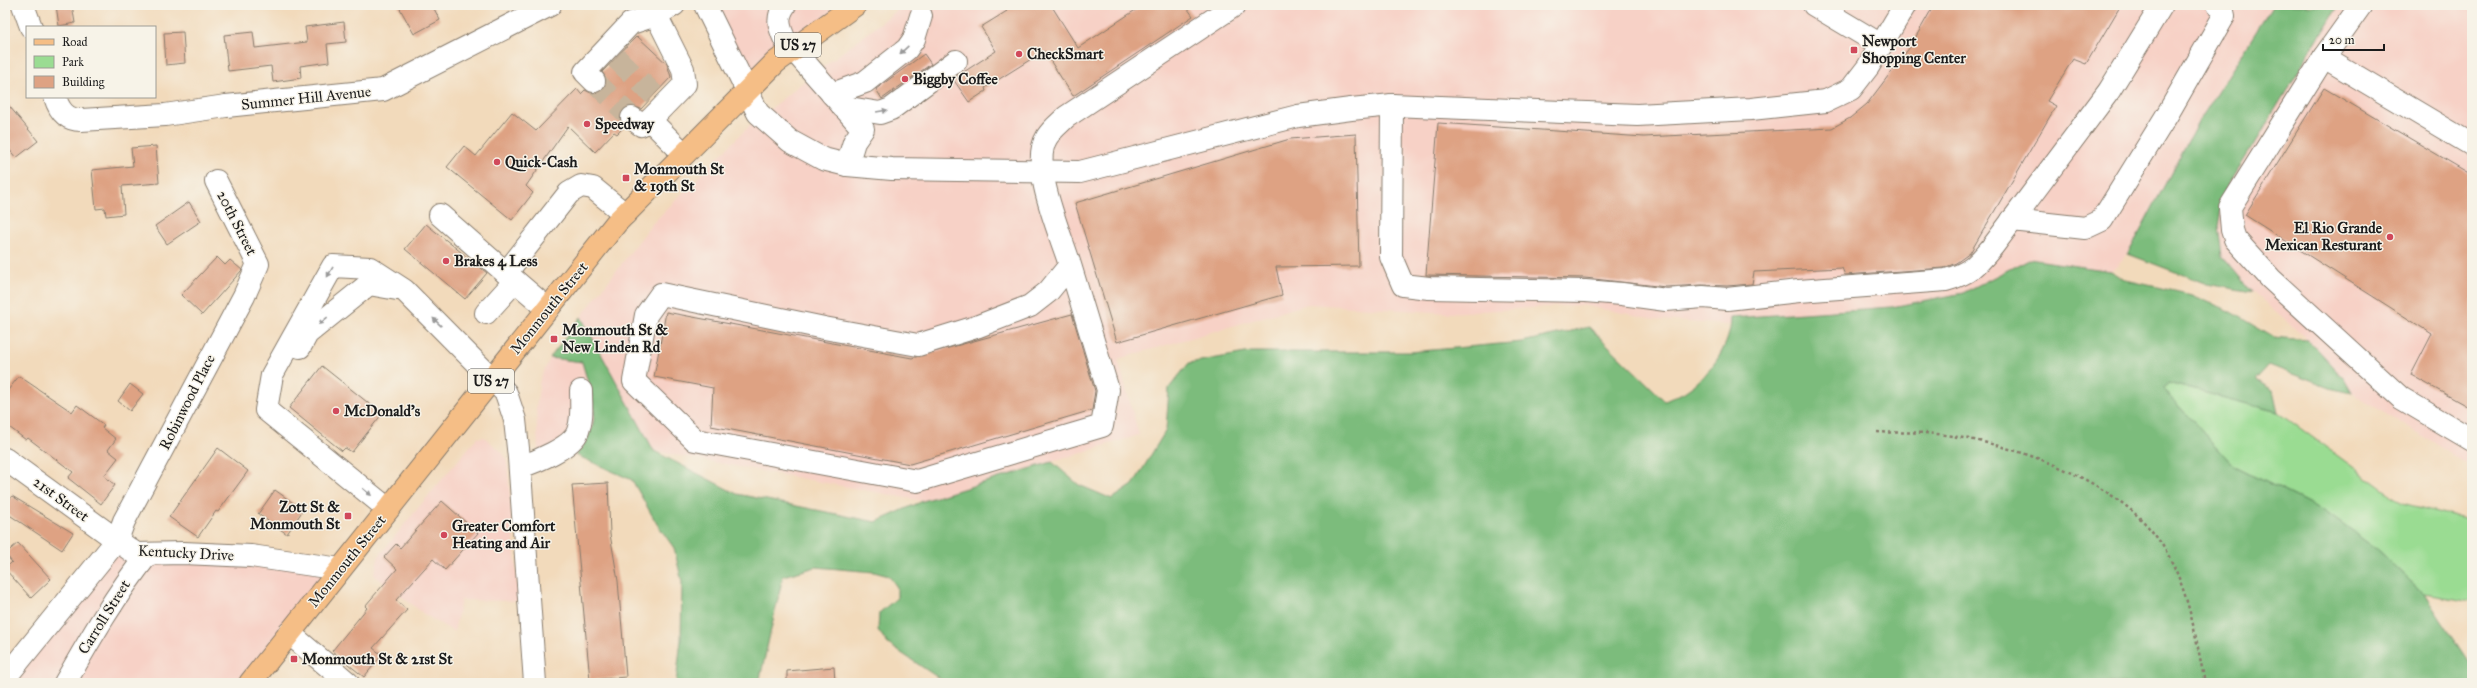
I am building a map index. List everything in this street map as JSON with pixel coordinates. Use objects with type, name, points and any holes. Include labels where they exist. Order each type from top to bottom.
[{"type":"main road","name":"Monmouth Street","points":[[250,683],[340,568],[625,214],[746,91],[793,48],[855,5]]},
{"type":"street","points":[[23,5],[30,26]]},
{"type":"street","name":"Summer Hill Avenue","points":[[55,98],[59,110],[73,120],[81,120],[165,115],[226,106],[382,90],[550,5]]},
{"type":"street","points":[[705,5],[758,113],[790,141],[823,159],[847,165],[892,169],[1042,170],[1080,172],[1298,116],[1392,105],[1637,115],[1751,109],[1826,101],[1851,89],[1868,67],[1905,5]]},
{"type":"street","points":[[785,5],[779,16],[778,26],[785,40],[863,129],[854,142],[847,165]]},
{"type":"street","points":[[1070,265],[1048,292],[1030,306],[976,327],[918,345],[824,328],[661,294],[646,315],[634,381],[695,440],[917,481],[1102,426],[1108,390],[1070,265],[1050,208],[1042,170],[1043,149],[1046,137],[1066,117],[1234,5]]},
{"type":"street","points":[[1814,5],[1881,45]]},
{"type":"street","points":[[1392,105],[1391,257],[1403,285],[1429,288],[1622,294],[1666,300],[1703,297],[1727,299],[1799,291],[1946,280],[1962,276],[1975,268],[2109,91],[2162,5]]},
{"type":"street","points":[[2012,220],[2085,228],[2102,220],[2167,115],[2224,16],[2222,7],[2218,5]]},
{"type":"street","points":[[2361,5],[2324,57],[2230,207],[2232,230],[2241,248],[2271,279],[2401,398],[2472,440]]},
{"type":"street","points":[[594,81],[585,72],[611,54],[631,23],[665,10],[683,69],[685,84],[650,110],[684,154]]},
{"type":"street","points":[[838,100],[865,82],[907,49],[914,39],[920,16]]},
{"type":"street","points":[[2324,57],[2472,145]]},
{"type":"street","points":[[838,100],[880,112],[891,109],[956,61]]},
{"type":"street","name":"20th Street","points":[[216,181],[258,264]]},
{"type":"street","points":[[486,313],[569,193],[582,186],[593,188],[625,214]]},
{"type":"street","points":[[440,215],[548,309]]},
{"type":"street","name":"Robinwood Place","points":[[117,540],[124,521],[244,296],[258,264]]},
{"type":"street","points":[[388,509],[266,410],[272,375],[333,266],[370,268],[404,290],[493,378],[506,393],[514,420],[520,466],[535,683]]},
{"type":"street","points":[[342,472],[333,455],[282,414],[278,389],[307,334],[368,284],[404,290]]},
{"type":"street","points":[[520,466],[536,462],[560,448],[578,433],[581,418],[581,391]]},
{"type":"street","name":"21st Street","points":[[5,459],[117,540]]},
{"type":"street","name":"Kentucky Drive","points":[[5,678],[117,540],[136,554],[183,553],[251,556],[340,568]]},
{"type":"street","name":"Carroll Street","points":[[65,683],[81,653],[128,579],[148,554]]},
{"type":"street","points":[[289,633],[348,683]]},
{"type":"street","points":[[21,683],[28,650]]},
{"type":"path","points":[[1877,432],[1926,433],[1979,442],[2022,454],[2082,476],[2127,506],[2155,535],[2176,571],[2195,635],[2206,683]]},
{"type":"shaded area","points":[[705,5],[855,5],[746,91]]},
{"type":"shaded area","name":"Newport Shopping Center","points":[[904,5],[2273,5],[2196,126],[2128,254],[2111,271],[2029,259],[1963,293],[1892,307],[1731,318],[1731,325],[1660,320],[1581,305],[1448,313],[1308,304],[1118,359],[1139,435],[923,501],[654,451],[581,317],[652,224],[743,132],[798,86]]},
{"type":"shaded area","points":[[2339,5],[2472,5],[2472,467],[2352,393],[2344,379],[2308,340],[2252,292],[2222,256],[2218,226],[2224,193]]},
{"type":"shaded area","points":[[550,358],[582,362],[594,404],[594,419],[588,441],[576,455],[542,469],[538,448],[536,409],[540,379]]},
{"type":"shaded area","points":[[484,437],[502,452],[507,460],[519,601],[461,600],[454,632],[424,614],[374,575],[379,556],[477,438]]},
{"type":"shaded area","points":[[114,543],[340,569],[250,683],[5,683]]},
{"type":"green space","points":[[2273,5],[2339,5],[2224,193],[2218,226],[2222,256],[2252,292],[2207,284],[2128,254],[2196,126]]},
{"type":"green space","points":[[2029,259],[2111,271],[2126,280],[2192,295],[2229,311],[2273,337],[2308,340],[2344,379],[2352,393],[2329,388],[2269,365],[2255,380],[2273,390],[2278,412],[2168,383],[2163,389],[2234,466],[2324,511],[2376,549],[2424,594],[2472,667],[2472,683],[946,683],[888,644],[878,630],[879,613],[897,598],[897,587],[889,576],[874,572],[816,567],[783,576],[759,683],[676,683],[681,640],[682,582],[674,548],[657,524],[632,480],[576,455],[585,443],[591,431],[594,420],[593,399],[582,362],[550,358],[581,317],[654,451],[737,494],[876,522],[923,501],[1052,462],[1079,485],[1112,499],[1133,485],[1166,430],[1169,388],[1189,363],[1251,352],[1410,352],[1522,342],[1589,327],[1665,401],[1681,394],[1705,375],[1724,348],[1728,338],[1731,318],[1892,307],[1963,293]]},
{"type":"green space","points":[[2168,383],[2278,412],[2402,503],[2472,521],[2472,602],[2424,594],[2376,549],[2324,511],[2234,466],[2163,389]]},
{"type":"building","points":[[56,5],[72,5],[75,23],[59,26]]},
{"type":"building","points":[[398,5],[432,5],[440,20],[414,34]]},
{"type":"building","points":[[1003,5],[1051,5],[1078,48],[1143,5],[1185,5],[1193,16],[1073,96],[1044,51],[985,88],[986,91],[969,102],[953,79],[996,51],[981,27],[1007,11]]},
{"type":"building","points":[[1934,5],[2121,5],[2086,64],[2073,59],[2047,101],[2056,106],[1970,253],[1956,263],[1944,268],[1845,275],[1842,268],[1754,272],[1752,284],[1727,286],[1702,285],[1666,287],[1585,278],[1426,275],[1438,123],[1644,137],[1832,128],[1850,118],[1867,104],[1910,47]]},
{"type":"building","points":[[344,22],[346,42],[327,44],[329,62],[300,66],[301,78],[273,82],[271,66],[228,71],[224,35],[253,32],[255,48],[307,42],[305,27]]},
{"type":"building","points":[[183,32],[185,63],[166,65],[164,33]]},
{"type":"building","points":[[637,36],[667,64],[671,77],[641,109],[633,106],[622,110],[620,117],[624,127],[617,134],[614,132],[595,152],[568,126],[526,186],[533,193],[512,220],[447,167],[464,146],[476,156],[512,112],[536,131],[577,89],[581,94],[585,90],[591,93],[603,90],[606,78],[602,72]]},
{"type":"building","points":[[924,54],[931,64],[882,99],[876,89]]},
{"type":"building","points":[[2324,88],[2472,175],[2472,409],[2411,375],[2432,334],[2245,215]]},
{"type":"building","points":[[5,101],[38,141],[16,158],[5,144]]},
{"type":"building","points":[[1356,134],[1359,266],[1276,267],[1282,295],[1117,342],[1075,203],[1290,139]]},
{"type":"building","points":[[156,146],[159,183],[122,186],[124,214],[106,216],[105,208],[96,209],[92,170],[133,166],[131,148]]},
{"type":"building","points":[[189,202],[201,221],[167,244],[155,226]]},
{"type":"building","name":"Brakes 4 Less","points":[[426,224],[487,273],[465,299],[405,249]]},
{"type":"building","points":[[217,257],[225,265],[230,260],[242,270],[202,315],[181,295]]},
{"type":"building","points":[[666,312],[912,358],[1072,314],[1095,391],[1092,410],[910,464],[711,426],[713,388],[654,377]]},
{"type":"building","name":"McDonald's","points":[[322,366],[382,414],[352,452],[345,448],[342,451],[289,408]]},
{"type":"building","points":[[19,376],[72,412],[77,405],[104,425],[102,428],[116,439],[108,450],[118,458],[104,476],[115,485],[101,504],[68,478],[73,472],[28,438],[26,440],[5,424],[5,394]]},
{"type":"building","points":[[130,384],[143,394],[130,411],[118,401]]},
{"type":"building","points":[[218,448],[248,471],[218,512],[216,511],[198,537],[169,517]]},
{"type":"building","points":[[608,483],[610,534],[618,581],[626,677],[590,680],[572,485]]},
{"type":"building","points":[[275,490],[303,510],[287,534],[258,514]]},
{"type":"building","points":[[12,496],[73,533],[62,550],[5,512],[5,506]]},
{"type":"building","points":[[442,501],[478,533],[445,570],[433,559],[396,600],[407,610],[373,648],[382,655],[364,677],[332,651],[367,608],[365,606],[397,569],[384,557],[396,544],[400,548]]},
{"type":"building","points":[[18,543],[51,579],[31,598],[5,569],[12,562],[5,554]]},
{"type":"building","points":[[834,667],[835,683],[787,683],[787,671]]},
{"type":"tunnel","points":[[616,58],[654,95]]},
{"type":"tunnel","points":[[594,81],[632,118]]},
{"type":"place","name":"Newport Shopping Center","points":[[1854,50]]},
{"type":"place","name":"CheckSmart","points":[[1019,54]]},
{"type":"place","name":"Biggby Coffee","points":[[905,79]]},
{"type":"place","name":"Speedway","points":[[587,124]]},
{"type":"place","name":"Quick-Cash","points":[[497,162]]},
{"type":"place","name":"Monmouth St & 19th St","points":[[626,178]]},
{"type":"place","name":"El Rio Grande Mexican Resturant","points":[[2390,237]]},
{"type":"place","name":"Brakes 4 Less","points":[[446,261]]},
{"type":"place","name":"Monmouth St & New Linden Rd","points":[[554,339]]},
{"type":"place","name":"McDonald's","points":[[336,411]]},
{"type":"place","name":"Zott St & Monmouth St","points":[[348,516]]},
{"type":"place","name":"Greater Comfort Heating and Air","points":[[444,535]]},
{"type":"place","name":"Monmouth St & 21st St","points":[[294,659]]}]
